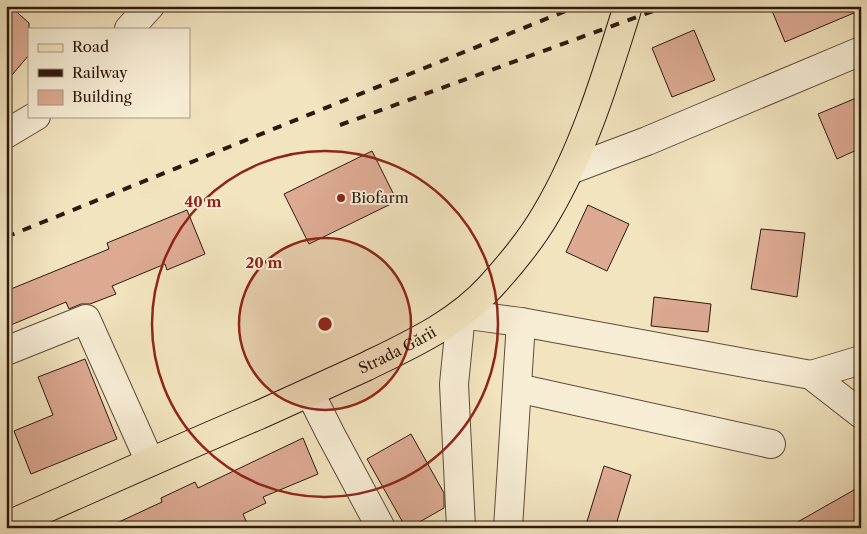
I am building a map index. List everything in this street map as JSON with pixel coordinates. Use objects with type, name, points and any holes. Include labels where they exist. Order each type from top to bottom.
[{"type":"main road","name":"Strada Gării","points":[[6,526],[310,392],[398,351],[436,331],[462,314],[490,288],[518,254],[546,215],[570,170],[596,105],[628,6]]},
{"type":"street","points":[[130,28],[150,6]]},
{"type":"street","points":[[570,170],[647,141],[861,51]]},
{"type":"street","points":[[6,134],[33,118]]},
{"type":"street","points":[[461,528],[454,384],[462,314],[521,322],[811,375],[861,360]]},
{"type":"street","points":[[6,351],[86,319],[150,462]]},
{"type":"street","points":[[508,528],[521,322]]},
{"type":"street","points":[[811,375],[861,414]]},
{"type":"street","points":[[517,388],[771,444]]},
{"type":"street","points":[[310,392],[381,528]]},
{"type":"building","points":[[6,6],[10,6],[29,23],[28,56],[6,82]]},
{"type":"building","points":[[770,6],[861,6],[861,10],[785,42]]},
{"type":"building","points":[[694,30],[715,80],[672,97],[652,48]]},
{"type":"building","points":[[861,96],[861,148],[837,159],[818,114]]},
{"type":"building","name":"Biofarm","points":[[372,151],[397,201],[309,244],[284,194]]},
{"type":"building","points":[[588,205],[629,224],[607,271],[566,252]]},
{"type":"building","points":[[187,210],[205,254],[167,270],[165,264],[112,286],[116,294],[90,304],[81,304],[69,309],[66,302],[6,327],[6,291],[109,249],[107,243]]},
{"type":"building","points":[[761,229],[805,233],[797,297],[751,289]]},
{"type":"building","points":[[654,297],[711,304],[708,332],[651,326]]},
{"type":"building","points":[[85,359],[117,439],[31,474],[14,431],[53,415],[38,377]]},
{"type":"building","points":[[411,434],[444,493],[444,508],[406,528],[367,459]]},
{"type":"building","points":[[303,438],[318,474],[263,497],[266,503],[243,514],[249,528],[106,528],[162,502],[161,498],[195,482],[198,488]]},
{"type":"building","points":[[604,466],[631,475],[615,528],[585,528]]},
{"type":"building","points":[[861,486],[861,528],[787,528]]},
{"type":"railway","points":[[6,237],[578,6]]},
{"type":"railway","points":[[340,125],[667,6]]},
{"type":"place","name":"Biofarm","points":[[341,198]]}]
